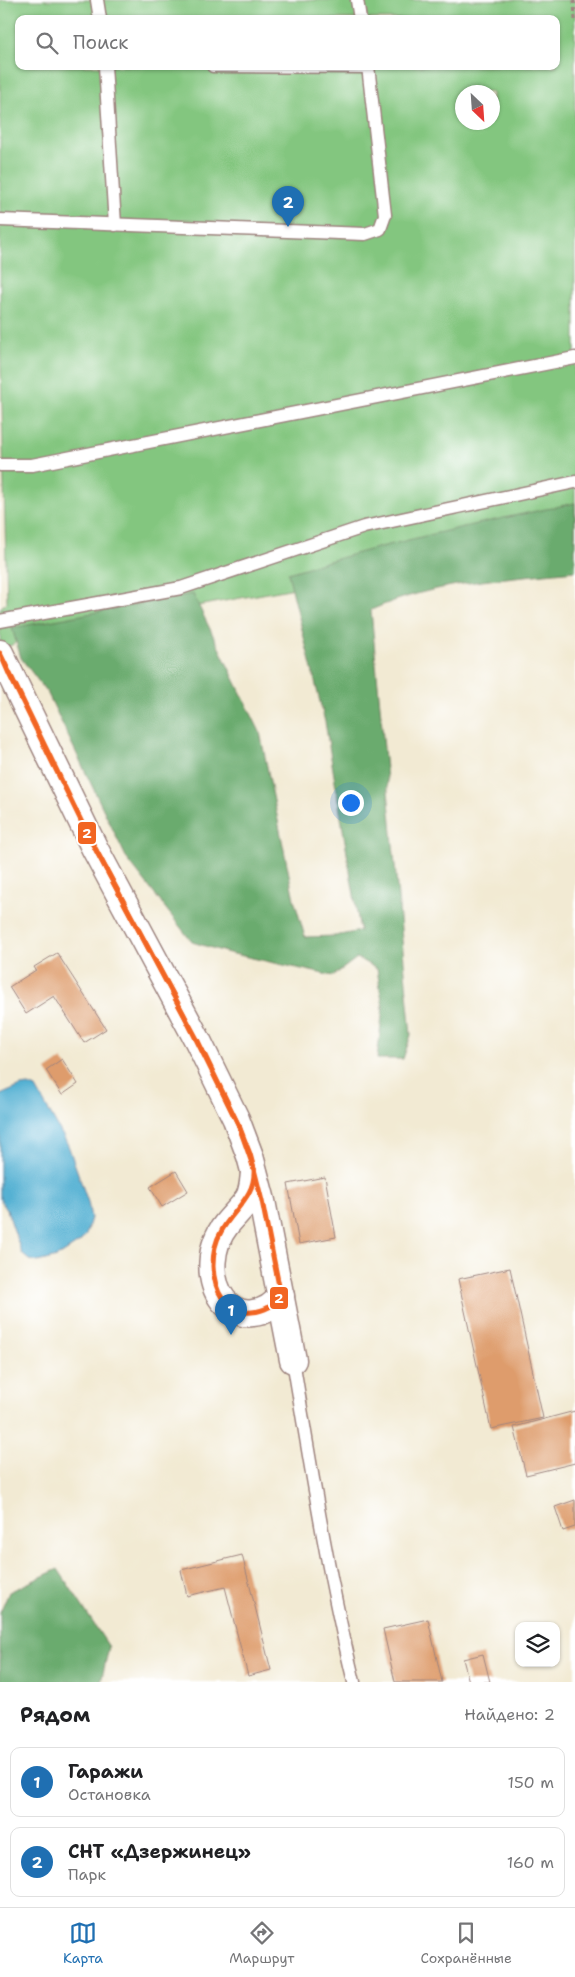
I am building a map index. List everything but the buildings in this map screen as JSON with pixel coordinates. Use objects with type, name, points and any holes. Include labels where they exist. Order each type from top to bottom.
[{"type":"street","points":[[0,653],[95,848],[198,1041],[236,1119],[262,1201],[293,1360]]},
{"type":"street","points":[[254,1173],[252,1190],[248,1199],[225,1226],[217,1240],[212,1271],[221,1298],[230,1308],[235,1310],[252,1314],[265,1310],[275,1305],[280,1296]]},
{"type":"lane","points":[[97,0],[99,15]]},
{"type":"lane","points":[[358,0],[360,15]]},
{"type":"lane","points":[[105,70],[115,224]]},
{"type":"lane","points":[[0,220],[365,234],[380,229],[385,215],[368,70]]},
{"type":"lane","points":[[0,465],[32,465],[575,358]]},
{"type":"lane","points":[[0,621],[181,588],[364,527],[575,482]]},
{"type":"lane","points":[[293,1360],[319,1518],[354,1682]]},
{"type":"path","points":[[574,0],[575,21]]},
{"type":"green space","points":[[0,0],[575,0],[575,536],[25,638],[0,651],[0,608],[7,602],[0,331]]},
{"type":"green space","points":[[575,503],[575,571],[497,579],[445,587],[420,593],[371,610],[411,1035],[403,1059],[377,1059],[383,1007],[377,969],[357,958],[333,976],[225,952],[192,942],[127,859],[48,694],[21,658],[12,628],[193,594],[260,732],[294,899],[305,937],[335,936],[360,931],[325,722],[288,573],[431,535]]},
{"type":"green space","points":[[58,1569],[109,1647],[101,1682],[0,1682],[0,1613],[9,1592]]},
{"type":"water","points":[[29,1085],[36,1088],[68,1145],[88,1202],[91,1218],[86,1235],[80,1242],[57,1257],[38,1262],[29,1260],[22,1254],[7,1210],[0,1199],[0,1095],[21,1086]]},
{"type":"transit line","name":"2","points":[[0,653],[87,833],[10,676],[0,653]]},
{"type":"transit line","name":"2","points":[[87,833],[106,869]]},
{"type":"transit line","name":"2","points":[[87,833],[106,869]]},
{"type":"transit line","name":"2","points":[[106,869],[198,1041],[239,1126]]},
{"type":"transit line","name":"2","points":[[106,869],[184,1015],[239,1126]]},
{"type":"transit line","name":"2","points":[[239,1126],[254,1169]]},
{"type":"transit line","name":"2","points":[[239,1126],[254,1169]]},
{"type":"transit line","name":"2","points":[[254,1169],[281,1296],[275,1303],[265,1309],[243,1312],[228,1305],[219,1292],[214,1275],[213,1257],[221,1232],[251,1188],[254,1179],[254,1169]]},
{"type":"place","name":"СНТ «Дзержинец»","points":[[288,227]]},
{"type":"place","name":"Гаражи","points":[[231,1335]]}]
